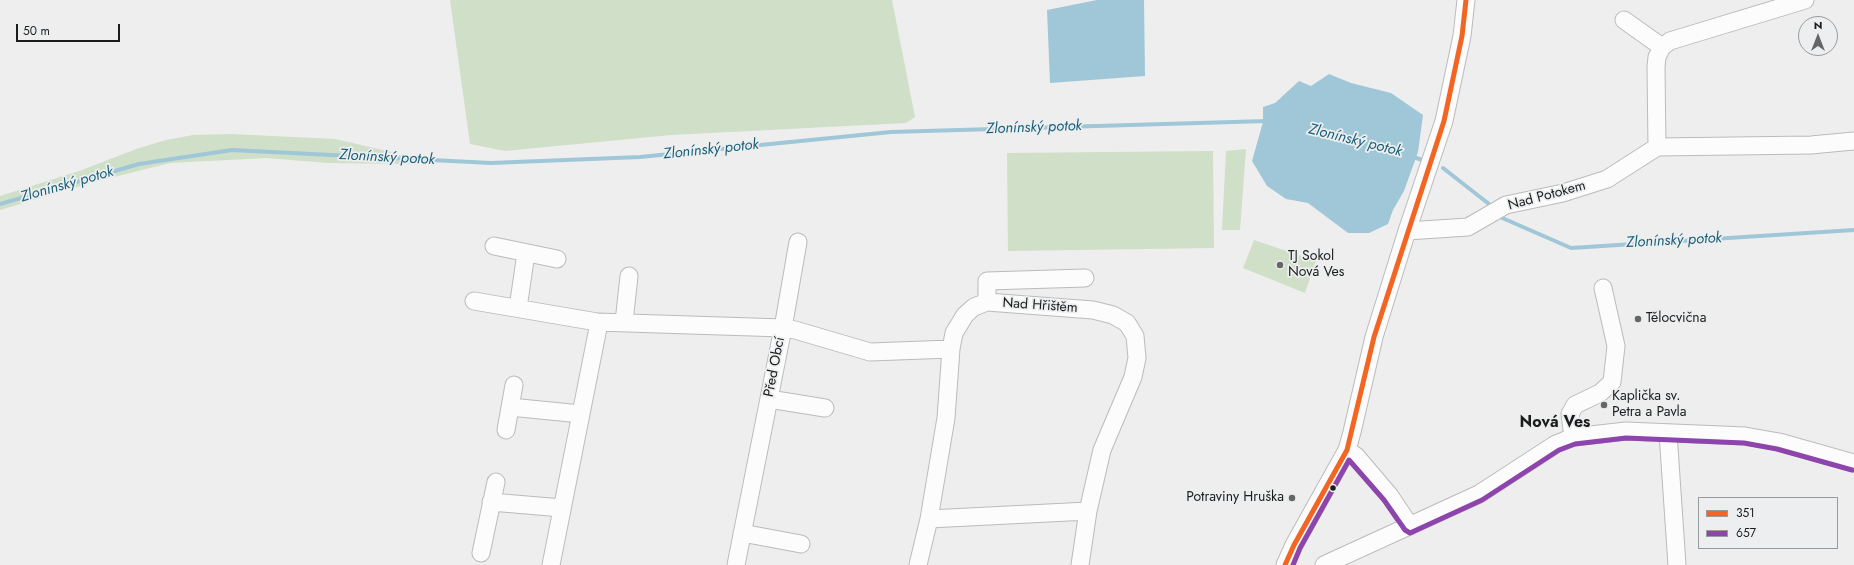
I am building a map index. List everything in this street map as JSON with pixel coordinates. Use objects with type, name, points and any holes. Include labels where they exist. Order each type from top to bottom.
[{"type":"street","points":[[1285,565],[1294,545],[1346,450],[1352,432],[1374,337],[1407,231],[1444,121],[1462,36],[1466,0]]},
{"type":"street","points":[[1805,0],[1670,41],[1662,47],[1657,57],[1656,67],[1657,147],[1811,145],[1854,141]]},
{"type":"street","points":[[1624,20],[1662,47]]},
{"type":"street","name":"Nad Potokem","points":[[1407,231],[1468,227],[1506,205],[1563,193],[1607,179],[1657,147]]},
{"type":"street","points":[[798,242],[783,328],[795,330],[870,352],[951,349]]},
{"type":"street","points":[[494,246],[557,259]]},
{"type":"street","points":[[518,308],[526,253]]},
{"type":"street","points":[[624,322],[629,276]]},
{"type":"street","points":[[987,302],[987,281],[1085,278]]},
{"type":"street","points":[[1046,280],[1047,305]]},
{"type":"street","points":[[1573,438],[1570,414],[1575,405],[1600,392],[1612,382],[1616,346],[1603,288]]},
{"type":"street","name":"Před Obcí","points":[[474,301],[597,322],[783,328],[736,565]]},
{"type":"street","name":"Nad Hřištěm","points":[[918,565],[929,519],[946,418],[951,349],[954,333],[965,315],[974,307],[987,302],[1047,305],[1093,310],[1114,315],[1127,323],[1135,336],[1137,358],[1133,377],[1102,450],[1088,512],[1080,565]]},
{"type":"street","points":[[551,565],[599,323],[597,322]]},
{"type":"street","points":[[506,430],[514,385]]},
{"type":"street","points":[[769,398],[825,408]]},
{"type":"street","points":[[510,407],[581,414]]},
{"type":"street","points":[[1324,565],[1479,494],[1556,444],[1573,438],[1626,431],[1745,436],[1779,442],[1854,463]]},
{"type":"street","points":[[1668,433],[1677,565]]},
{"type":"street","points":[[1346,450],[1356,456],[1390,496],[1410,526]]},
{"type":"street","points":[[480,553],[496,482]]},
{"type":"street","points":[[491,502],[562,508]]},
{"type":"street","points":[[929,519],[1088,512]]},
{"type":"street","points":[[742,533],[801,544]]},
{"type":"green space","points":[[450,0],[892,0],[915,117],[906,123],[671,135],[505,151],[470,144]]},
{"type":"green space","points":[[231,134],[335,139],[396,153],[415,164],[328,163],[266,158],[170,163],[94,182],[0,210],[0,196],[79,171],[139,148],[166,140],[193,135]]},
{"type":"green space","points":[[1246,149],[1240,230],[1222,230],[1226,151]]},
{"type":"green space","points":[[1213,151],[1214,248],[1008,251],[1007,153]]},
{"type":"green space","name":"TJ Sokol Nová Ves","points":[[1254,240],[1316,261],[1305,293],[1243,268]]},
{"type":"water","points":[[1097,0],[1144,0],[1145,76],[1050,83],[1047,10]]},
{"type":"water","points":[[1329,74],[1351,83],[1391,93],[1423,115],[1418,152],[1404,191],[1393,210],[1388,224],[1369,233],[1348,233],[1308,203],[1286,199],[1267,186],[1252,161],[1263,122],[1263,107],[1275,103],[1299,81],[1311,86]]},
{"type":"waterway","name":"Zlonínský potok","points":[[0,204],[139,164],[232,150],[491,163],[640,157],[891,132],[1267,121]]},
{"type":"waterway","name":"Zlonínský potok","points":[[1411,156],[1422,160]]},
{"type":"waterway","name":"Zlonínský potok","points":[[1443,168],[1489,204]]},
{"type":"waterway","name":"Zlonínský potok","points":[[1500,217],[1571,248],[1854,230]]},
{"type":"transit line","name":"351","points":[[1285,565],[1294,545],[1347,450],[1374,337],[1444,121],[1462,36],[1466,0]]},
{"type":"transit line","name":"657","points":[[1293,565],[1300,548],[1349,460],[1384,500],[1405,530],[1410,533],[1482,500],[1559,450],[1575,444],[1626,438],[1744,443],[1777,449],[1852,470]]},
{"type":"place","name":"TJ Sokol Nová Ves","points":[[1280,265]]},
{"type":"place","name":"Tělocvična","points":[[1638,319]]},
{"type":"place","name":"Kaplička sv. Petra a Pavla","points":[[1604,405]]},
{"type":"place","name":"Potraviny Hruška","points":[[1292,498]]},
{"type":"district","name":"Nová Ves","points":[[1555,423]]}]
